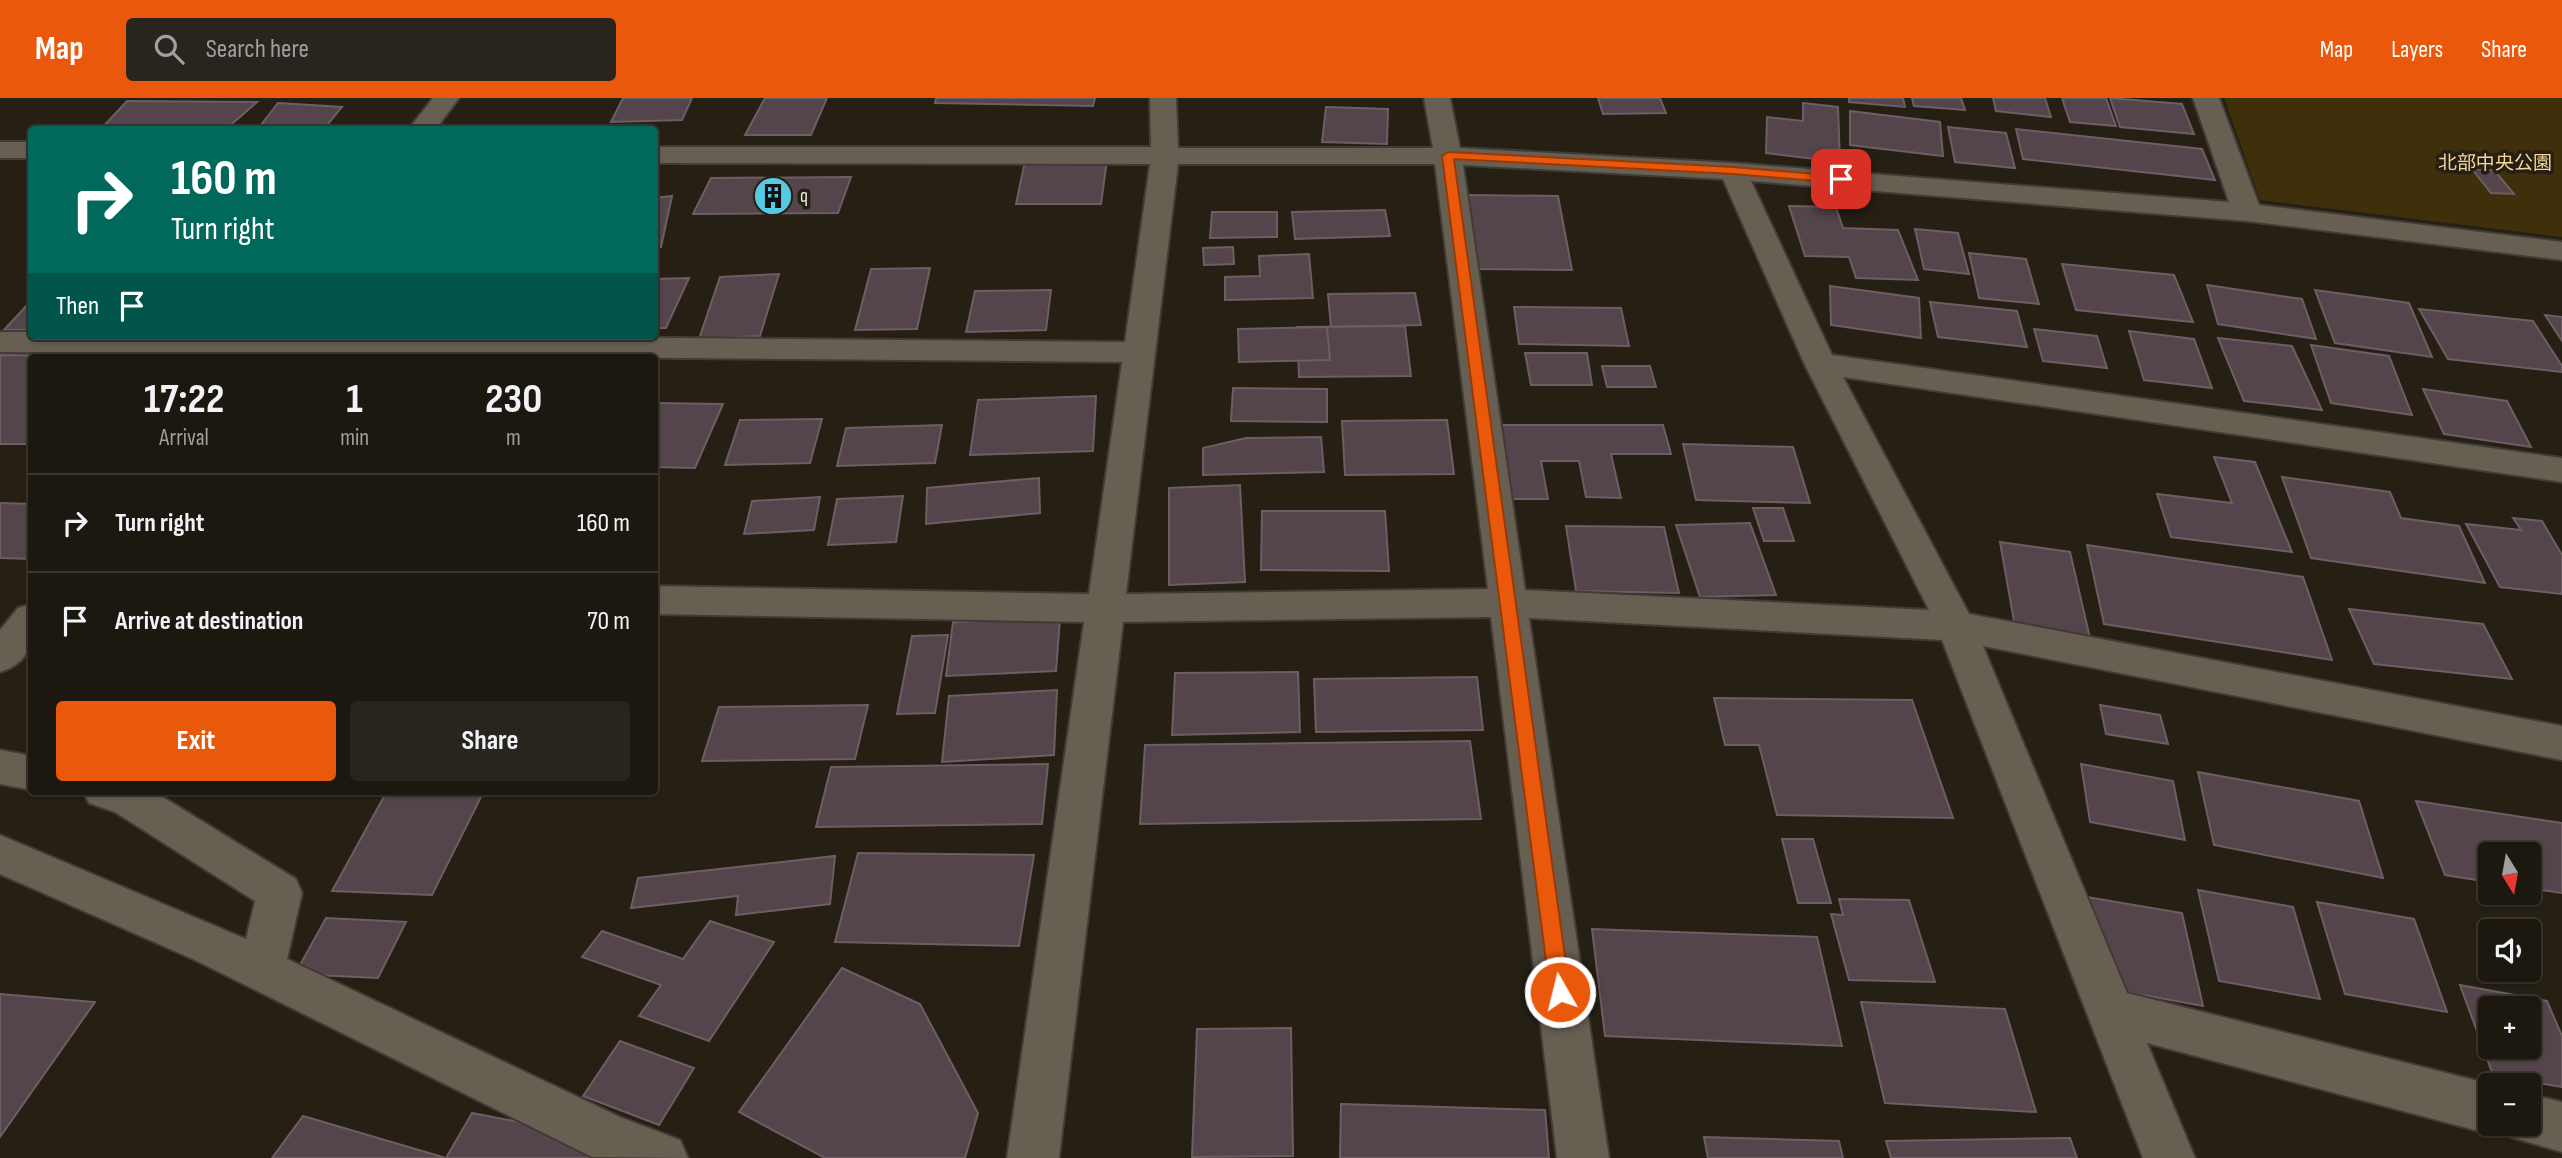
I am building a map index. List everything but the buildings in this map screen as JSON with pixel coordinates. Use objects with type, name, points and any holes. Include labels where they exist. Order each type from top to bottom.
[{"type":"street","points":[[424,126],[446,98]]},
{"type":"street","points":[[1033,1158],[1165,156],[1163,98]]},
{"type":"street","points":[[1437,98],[1448,156],[1583,1158]]},
{"type":"street","points":[[2206,98],[2247,212]]},
{"type":"street","points":[[0,150],[28,150]]},
{"type":"street","points":[[658,155],[1448,156],[1733,171],[2247,212],[2562,251]]},
{"type":"street","points":[[1733,171],[1820,363],[1956,626],[2169,1158]]},
{"type":"street","points":[[0,342],[1139,352]]},
{"type":"street","points":[[1820,363],[2562,470]]},
{"type":"street","points":[[658,600],[1107,608],[1508,603],[1956,626],[2562,743]]},
{"type":"street","points":[[0,657],[28,623]]},
{"type":"street","points":[[0,767],[28,773]]},
{"type":"street","points":[[119,795],[127,797],[280,893],[261,969]]},
{"type":"street","points":[[0,854],[261,969],[610,1139],[662,1158]]},
{"type":"street","points":[[2110,1011],[2478,1106]]},
{"type":"street","points":[[2541,1122],[2562,1127]]},
{"type":"green space","name":"北部中央公園","points":[[2224,98],[2562,98],[2562,237],[2260,200]]},
{"type":"place","name":"q","points":[[773,196]]},
{"type":"route","points":[[1560,992],[1448,156],[1841,179]]}]
